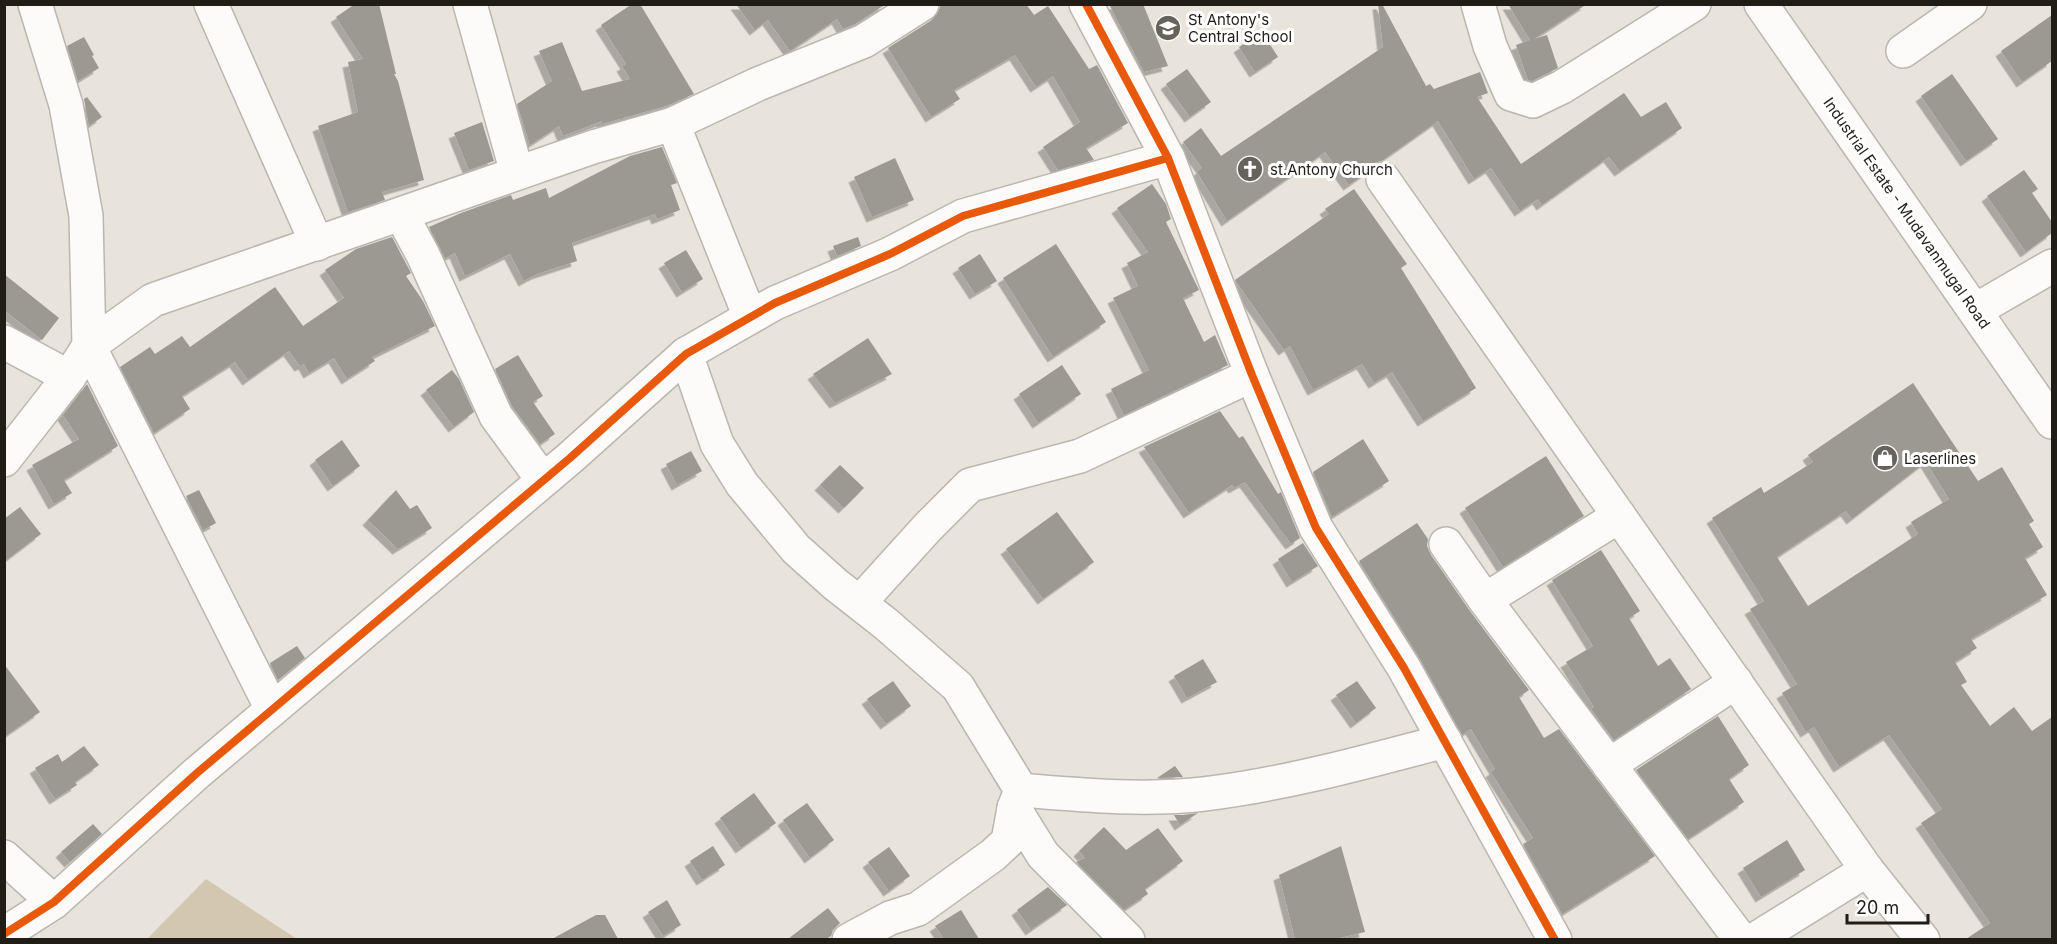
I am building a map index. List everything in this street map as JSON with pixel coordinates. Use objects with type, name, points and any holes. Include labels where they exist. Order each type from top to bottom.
[{"type":"street","points":[[35,4],[66,105],[86,216],[89,346],[272,709]]},
{"type":"street","points":[[211,4],[317,244]]},
{"type":"street","points":[[470,4],[517,173]]},
{"type":"street","points":[[4,460],[69,377],[89,346],[153,300],[593,147],[673,123],[758,84],[864,41],[922,4]]},
{"type":"street","points":[[1086,4],[1168,158],[1252,375],[1316,528],[1404,668],[1555,939]]},
{"type":"street","points":[[1478,4],[1490,46],[1511,94],[1533,101],[1562,87],[1694,4]]},
{"type":"street","name":"Industrial Estate - Mudavanmugal Road","points":[[1761,4],[2052,422]]},
{"type":"street","points":[[1903,51],[1970,4]]},
{"type":"street","points":[[673,123],[750,317]]},
{"type":"street","points":[[4,934],[54,902],[197,772],[543,480],[686,354],[776,303],[890,254],[963,216],[1168,158]]},
{"type":"street","points":[[1383,179],[1868,870],[1923,939]]},
{"type":"street","points":[[401,214],[423,255],[496,416],[543,480]]},
{"type":"street","points":[[1976,310],[2052,266]]},
{"type":"street","points":[[4,342],[69,377]]},
{"type":"street","points":[[686,354],[717,444],[742,484],[796,549],[958,687],[1018,799],[1043,855],[1128,939]]},
{"type":"street","points":[[860,602],[928,527],[970,485],[1080,456],[1252,375]]},
{"type":"street","points":[[1485,600],[1619,516]]},
{"type":"street","points":[[1446,544],[1485,600],[1741,939]]},
{"type":"street","points":[[1609,765],[1736,682]]},
{"type":"street","points":[[1018,799],[1204,794],[1320,774],[1445,741]]},
{"type":"street","points":[[849,939],[890,918],[914,924],[1008,841],[1018,799]]},
{"type":"street","points":[[4,857],[54,902]]},
{"type":"street","points":[[1754,939],[1868,870]]},
{"type":"shaded area","points":[[206,879],[297,939],[147,939]]},
{"type":"building","points":[[355,4],[379,4],[396,74],[394,74],[398,81],[424,180],[382,192],[385,200],[348,212],[318,126],[358,112],[348,62],[363,59],[336,17]]},
{"type":"building","points":[[632,4],[640,4],[694,94],[666,106],[602,124],[602,121],[563,136],[559,126],[530,145],[517,104],[552,81],[539,51],[562,42],[582,91],[630,79],[622,66],[626,64],[601,25]]},
{"type":"building","points":[[736,4],[886,4],[843,29],[837,19],[790,51],[768,20],[755,30]]},
{"type":"building","points":[[941,4],[1026,4],[1034,15],[1048,6],[1089,69],[1097,65],[1128,123],[1086,148],[1094,160],[1058,170],[1043,147],[1080,122],[1053,76],[1036,87],[1015,55],[954,90],[960,99],[931,117],[888,48],[932,20]]},
{"type":"building","points":[[1109,4],[1143,4],[1168,66],[1144,72]]},
{"type":"building","points":[[1378,4],[1382,4],[1426,86],[1430,84],[1434,89],[1480,72],[1488,93],[1477,97],[1521,164],[1624,93],[1641,117],[1666,102],[1682,128],[1620,171],[1609,157],[1542,205],[1538,199],[1520,211],[1491,168],[1474,179],[1438,121],[1383,160],[1372,164],[1366,173],[1349,185],[1325,152],[1227,221],[1197,172],[1202,168],[1183,142],[1201,128],[1221,156],[1383,47]]},
{"type":"building","points":[[1508,4],[1587,4],[1534,39],[1547,35],[1558,68],[1532,81],[1528,80],[1516,45],[1530,40]]},
{"type":"building","points":[[2052,15],[2052,61],[2022,82],[2001,51]]},
{"type":"building","points":[[1262,32],[1278,57],[1255,72],[1239,47]]},
{"type":"building","points":[[84,37],[99,68],[78,81],[67,46]]},
{"type":"building","points":[[1187,69],[1211,102],[1190,117],[1166,84]]},
{"type":"building","points":[[1952,74],[1998,139],[1966,161],[1921,96]]},
{"type":"building","points":[[87,97],[102,117],[89,126],[84,99]]},
{"type":"building","points":[[482,122],[494,161],[469,170],[454,133]]},
{"type":"building","points":[[662,147],[677,183],[671,185],[680,210],[657,219],[655,214],[572,243],[577,261],[537,274],[524,281],[510,254],[465,276],[455,253],[445,258],[429,227],[511,195],[513,200],[546,188],[549,198],[630,156]]},
{"type":"building","points":[[895,158],[914,200],[872,217],[854,177]]},
{"type":"building","points":[[2024,170],[2038,189],[2032,193],[2052,222],[2052,233],[2026,252],[1987,196]]},
{"type":"building","points":[[1152,184],[1166,204],[1171,219],[1166,222],[1199,290],[1183,298],[1204,342],[1215,335],[1228,365],[1124,415],[1111,389],[1149,370],[1113,298],[1138,286],[1127,263],[1148,252],[1117,208]]},
{"type":"building","points":[[1354,189],[1407,264],[1401,268],[1476,388],[1423,421],[1392,372],[1374,383],[1362,364],[1313,390],[1290,346],[1284,350],[1235,280],[1329,214],[1325,209]]},
{"type":"building","points":[[392,237],[411,273],[406,276],[423,301],[435,326],[372,357],[375,361],[347,379],[334,358],[309,373],[304,364],[300,366],[289,351],[248,380],[235,362],[182,396],[190,409],[154,433],[120,367],[150,347],[155,354],[182,336],[190,347],[275,287],[303,326],[344,298],[325,270],[356,249]]},
{"type":"building","points":[[858,237],[861,246],[837,256],[833,246]]},
{"type":"building","points":[[1056,244],[1106,322],[1053,357],[1003,278]]},
{"type":"building","points":[[686,250],[703,279],[682,292],[664,263]]},
{"type":"building","points":[[980,254],[997,281],[975,294],[958,268]]},
{"type":"building","points":[[4,274],[59,318],[42,340],[4,310]]},
{"type":"building","points":[[868,338],[892,374],[835,403],[813,374]]},
{"type":"building","points":[[518,355],[543,396],[533,402],[555,434],[540,444],[512,406],[495,369]]},
{"type":"building","points":[[1062,365],[1081,394],[1038,423],[1019,394]]},
{"type":"building","points":[[452,370],[459,379],[474,412],[454,427],[426,390]]},
{"type":"building","points":[[1913,383],[1978,481],[2002,467],[2034,521],[2029,524],[2043,547],[2025,558],[2047,595],[1971,639],[1977,648],[1955,662],[1967,682],[1961,685],[1990,726],[2014,707],[2032,731],[2052,717],[2052,939],[1966,939],[1990,923],[1921,823],[1942,809],[1889,735],[1839,767],[1814,727],[1806,732],[1782,693],[1797,684],[1750,609],[1764,601],[1712,518],[1761,487],[1764,493],[1813,462],[1808,455]],"holes":[[[1926,462],[1949,499],[1911,522],[1918,534],[1808,606],[1777,557],[1846,511],[1852,519]]]},
{"type":"building","points":[[87,384],[118,446],[64,480],[72,493],[54,504],[32,465],[79,439],[63,415]]},
{"type":"building","points":[[1220,411],[1239,438],[1243,436],[1278,494],[1281,492],[1300,538],[1291,544],[1245,482],[1234,488],[1232,485],[1189,513],[1144,447]]},
{"type":"building","points":[[1363,439],[1389,481],[1332,517],[1313,472]]},
{"type":"building","points":[[342,440],[360,466],[333,486],[315,460]]},
{"type":"building","points":[[691,451],[702,471],[677,485],[666,464]]},
{"type":"building","points":[[1546,456],[1584,516],[1503,567],[1465,508]]},
{"type":"building","points":[[840,465],[864,488],[844,508],[820,485]]},
{"type":"building","points":[[199,490],[216,523],[203,530],[186,496]]},
{"type":"building","points":[[396,490],[410,509],[417,505],[432,528],[398,549],[368,520]]},
{"type":"building","points":[[20,507],[41,534],[4,562],[4,519]]},
{"type":"building","points":[[1057,512],[1094,562],[1043,599],[1006,549]]},
{"type":"building","points":[[1417,523],[1428,539],[1427,546],[1431,555],[1529,690],[1519,697],[1544,738],[1559,729],[1655,856],[1562,914],[1523,844],[1533,838],[1491,772],[1495,769],[1471,729],[1462,735],[1420,659],[1359,561]]},
{"type":"building","points":[[1303,543],[1318,566],[1292,582],[1278,559]]},
{"type":"building","points":[[1601,550],[1640,611],[1629,618],[1658,666],[1670,658],[1691,689],[1614,740],[1591,709],[1594,707],[1566,662],[1593,646],[1552,580]]},
{"type":"building","points":[[297,646],[305,658],[278,680],[270,663]]},
{"type":"building","points":[[1203,659],[1217,682],[1187,698],[1174,676]]},
{"type":"building","points":[[4,664],[40,712],[4,737]]},
{"type":"building","points":[[893,681],[911,706],[886,724],[867,699]]},
{"type":"building","points":[[1357,681],[1376,708],[1356,723],[1336,695]]},
{"type":"building","points":[[1718,716],[1749,765],[1729,779],[1744,802],[1688,839],[1636,770]]},
{"type":"building","points":[[84,746],[99,765],[75,782],[77,785],[55,799],[35,768],[58,754],[62,762]]},
{"type":"building","points":[[1175,766],[1183,777],[1157,778]]},
{"type":"building","points":[[754,793],[776,823],[741,848],[720,818]]},
{"type":"building","points":[[807,803],[834,840],[810,858],[783,820]]},
{"type":"building","points":[[1198,813],[1180,825],[1174,815],[1183,815]]},
{"type":"building","points":[[93,824],[102,834],[70,862],[61,852]]},
{"type":"building","points":[[1104,827],[1126,850],[1158,828],[1183,861],[1145,889],[1148,894],[1124,910],[1076,862],[1085,858],[1079,851]]},
{"type":"building","points":[[1787,840],[1805,870],[1761,897],[1743,868]]},
{"type":"building","points":[[713,846],[725,865],[702,880],[690,861]]},
{"type":"building","points":[[1341,846],[1365,932],[1335,939],[1295,939],[1279,875]]},
{"type":"building","points":[[889,847],[910,876],[889,891],[868,862]]},
{"type":"building","points":[[1048,887],[1067,905],[1031,930],[1017,910]]},
{"type":"building","points":[[667,900],[681,925],[663,936],[648,912]]},
{"type":"building","points":[[828,908],[840,923],[831,936],[826,939],[788,939]]},
{"type":"building","points":[[961,910],[979,939],[944,939],[935,926]]},
{"type":"building","points":[[596,915],[605,915],[618,939],[552,939]]},
{"type":"cycle path","points":[[1086,4],[1168,158],[1252,375],[1316,528],[1404,668],[1555,940]]},
{"type":"cycle path","points":[[4,934],[54,902],[197,773],[570,458],[686,354],[775,303],[890,254],[963,216],[1168,158]]},
{"type":"place","name":"St Antony's Central School","points":[[1168,28]]},
{"type":"place","name":"st.Antony Church","points":[[1250,169]]},
{"type":"place","name":"Laserlines","points":[[1885,458]]}]
